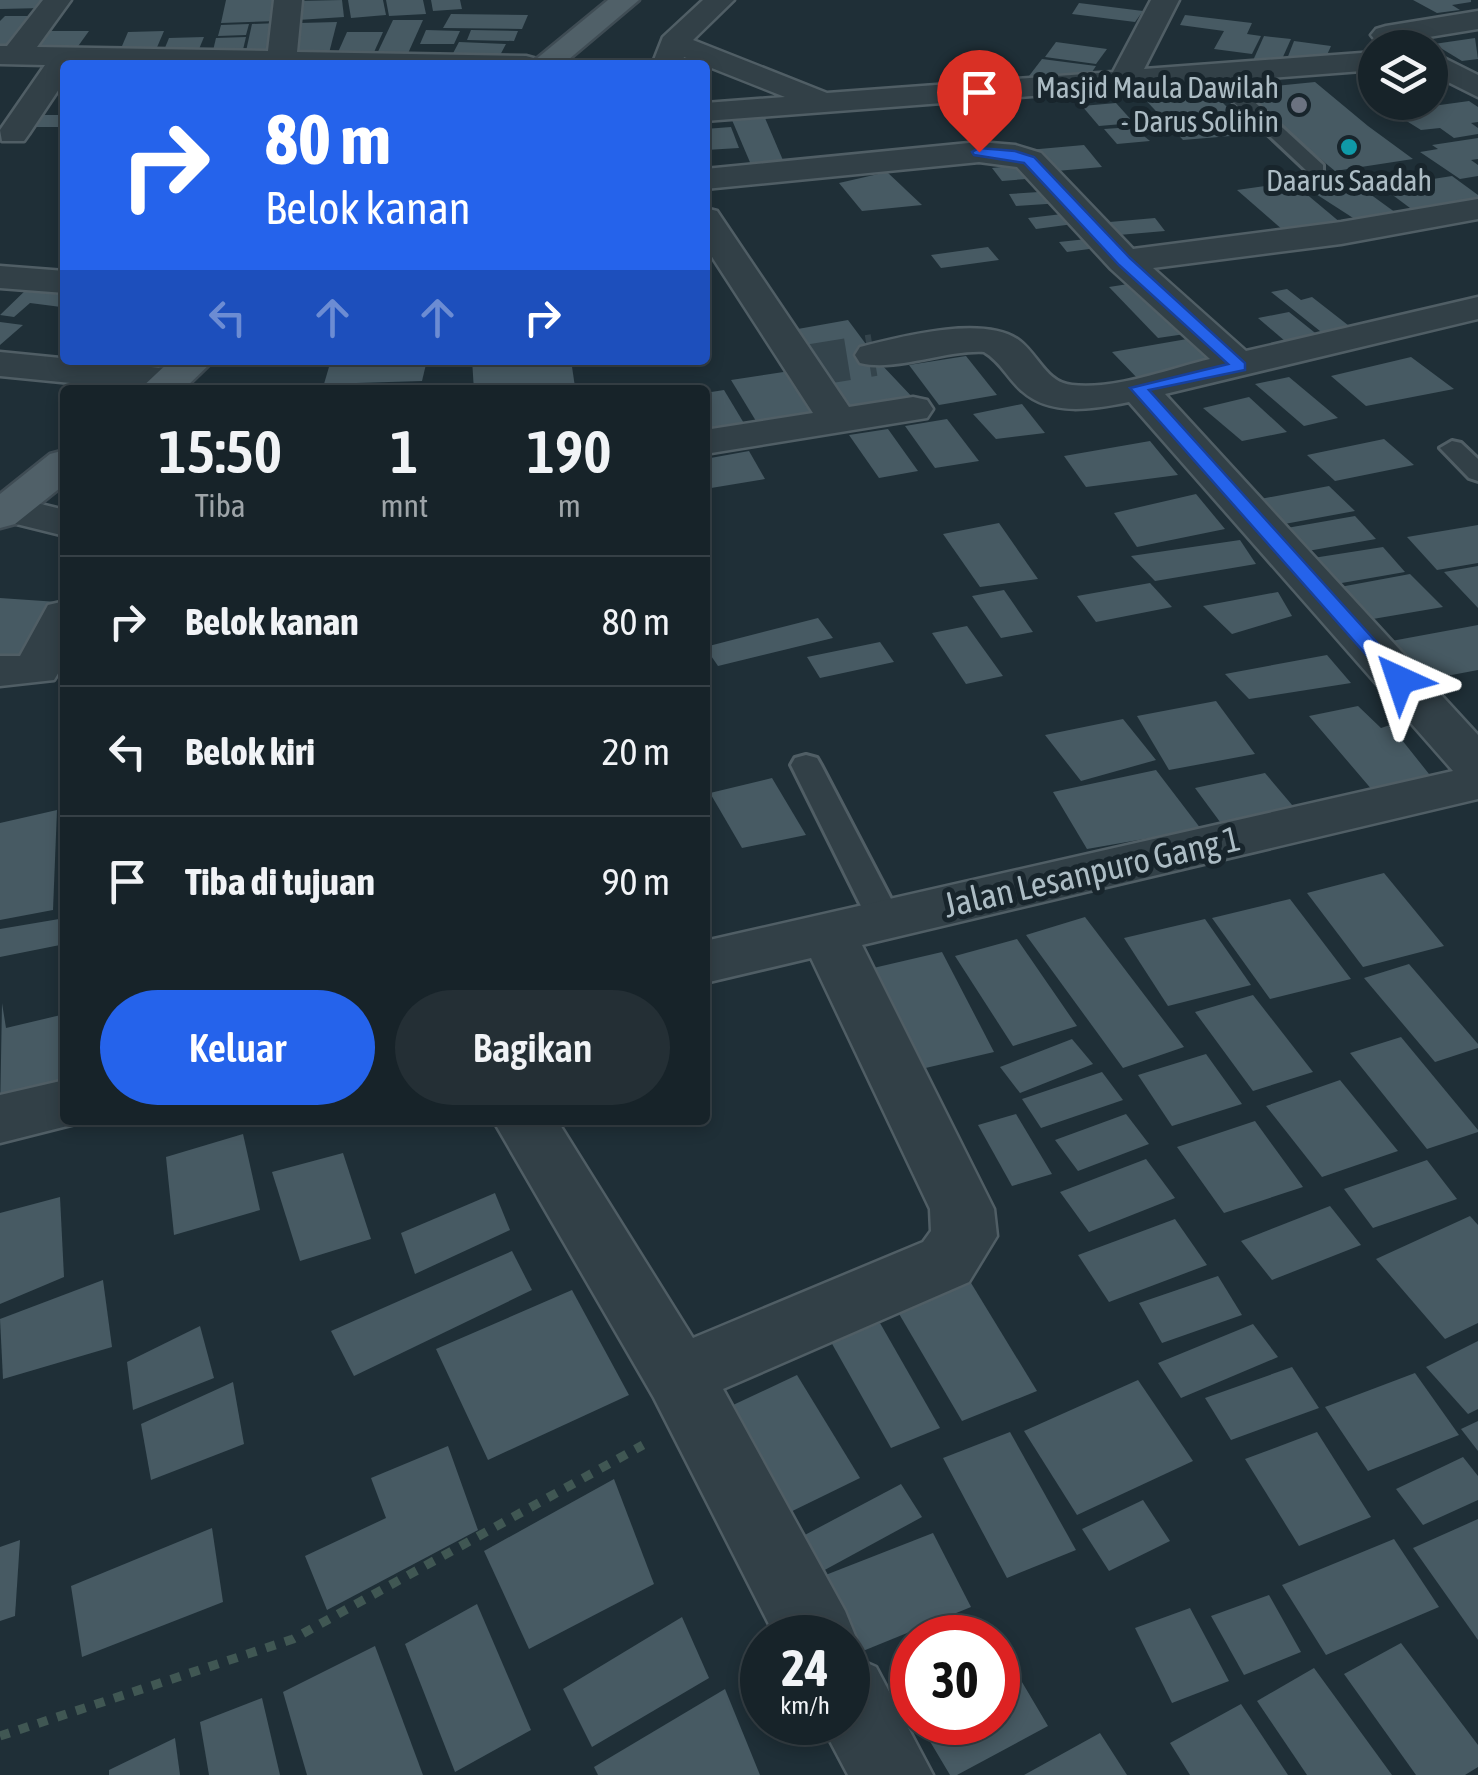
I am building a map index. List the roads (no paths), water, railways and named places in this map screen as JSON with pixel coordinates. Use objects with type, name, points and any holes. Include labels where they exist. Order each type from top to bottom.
[{"type":"main road","points":[[550,60],[624,0]]},
{"type":"main road","points":[[2,510],[60,468]]},
{"type":"street","points":[[7,55],[57,0]]},
{"type":"street","points":[[279,60],[284,48],[288,0]]},
{"type":"street","points":[[670,54],[720,0]]},
{"type":"street","points":[[1123,81],[1165,0]]},
{"type":"street","points":[[1380,30],[1386,0]]},
{"type":"street","points":[[1447,30],[1478,20]]},
{"type":"street","points":[[710,112],[1216,76],[1358,53]]},
{"type":"street","points":[[7,55],[193,60]]},
{"type":"street","points":[[13,134],[60,64]]},
{"type":"street","points":[[710,66],[831,104]]},
{"type":"street","points":[[1448,70],[1478,88]]},
{"type":"street","points":[[0,98],[37,98]]},
{"type":"street","points":[[710,179],[979,152],[1015,155],[1029,160],[1124,262],[1240,366]]},
{"type":"street","points":[[1124,262],[1325,236],[1478,209]]},
{"type":"street","points":[[710,225],[839,421]]},
{"type":"street","points":[[0,277],[60,282]]},
{"type":"street","points":[[874,355],[985,340],[1006,350],[1036,384],[1055,396],[1098,396],[1478,308]]},
{"type":"street","points":[[0,364],[175,377]]},
{"type":"street","points":[[1138,388],[1478,768]]},
{"type":"street","points":[[710,441],[913,410]]},
{"type":"street","points":[[2,510],[60,522]]},
{"type":"street","points":[[0,671],[37,670],[60,626]]},
{"type":"street","name":"Jalan Lesanpuro Gang 1","points":[[710,961],[1478,782]]},
{"type":"street","points":[[690,1395],[946,1262],[964,1236],[962,1210],[857,927]]},
{"type":"street","points":[[0,1120],[60,1105]]},
{"type":"street","points":[[527,1125],[690,1395],[805,1615]]},
{"type":"street","points":[[870,1736],[892,1775]]},
{"type":"lane","points":[[1216,76],[1316,169]]},
{"type":"lane","points":[[1452,448],[1478,473]]},
{"type":"lane","points":[[806,764],[857,927]]},
{"type":"tunnel","points":[[806,366],[874,355]]},
{"type":"place","name":"Masjid Maula Dawilah - Darus Solihin","points":[[1299,105]]},
{"type":"place","name":"Daarus Saadah","points":[[1349,147]]}]
